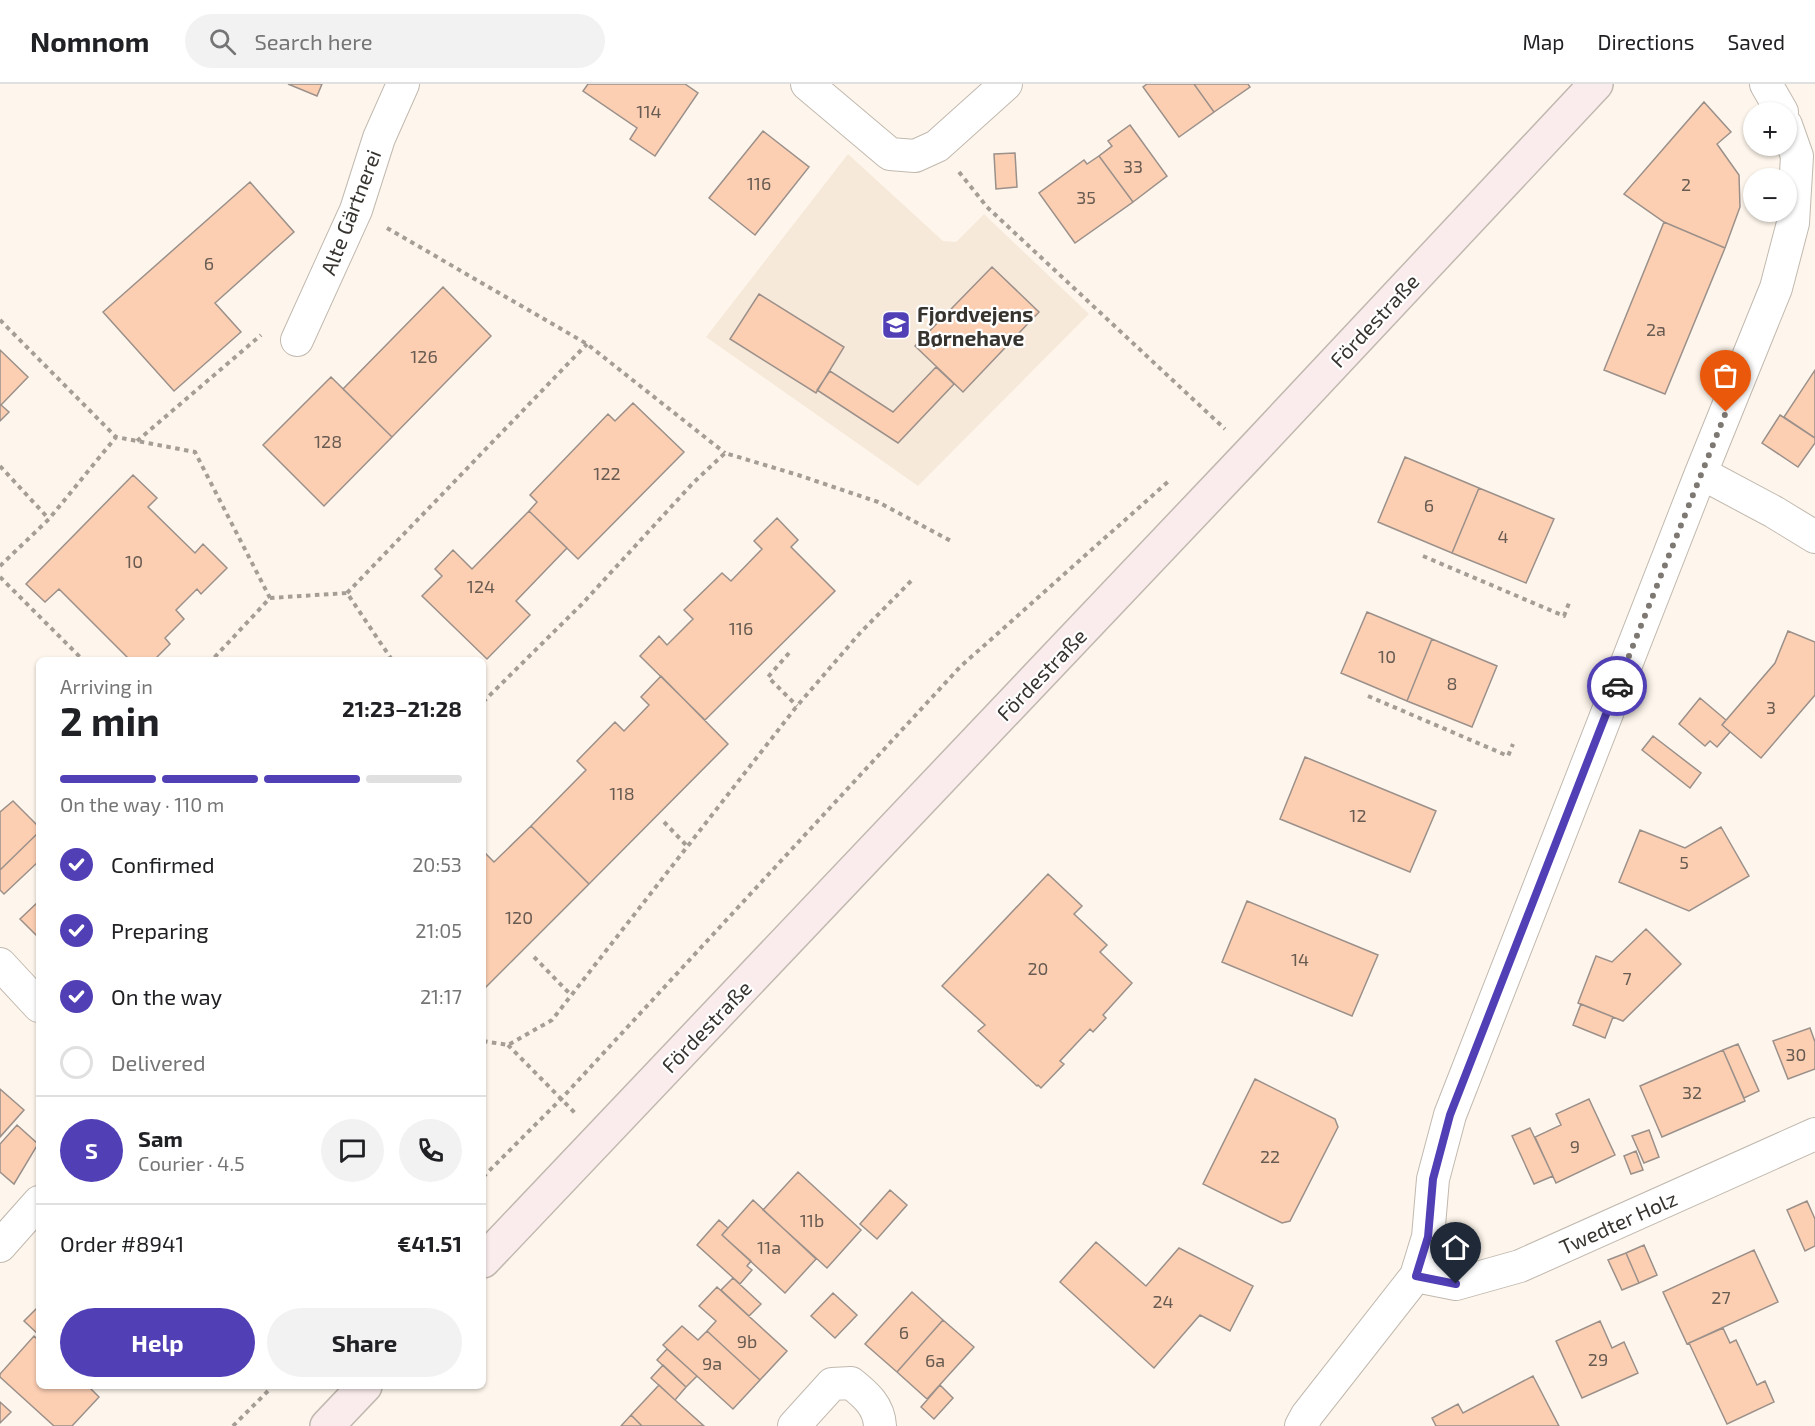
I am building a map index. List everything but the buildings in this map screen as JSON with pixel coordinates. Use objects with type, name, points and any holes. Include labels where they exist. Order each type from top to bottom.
[{"type":"main road","name":"Fördestraße","points":[[486,1258],[1250,453],[1596,84]]},
{"type":"main road","points":[[327,1426],[362,1389]]},
{"type":"street","name":"Alte Gärtnerei","points":[[297,340],[356,210],[379,138],[403,84]]},
{"type":"street","points":[[807,84],[890,154],[915,156],[938,146],[1006,84]]},
{"type":"street","points":[[1766,84],[1776,102]]},
{"type":"street","points":[[1301,1426],[1358,1347],[1416,1276],[1428,1237],[1433,1179],[1450,1115],[1701,473],[1776,288],[1794,223],[1806,152]]},
{"type":"street","points":[[1701,473],[1815,537]]},
{"type":"street","points":[[0,964],[36,1003]]},
{"type":"street","name":"Twedter Holz","points":[[1416,1276],[1456,1284],[1520,1266],[1815,1134]]},
{"type":"street","points":[[0,1246],[36,1205]]},
{"type":"street","points":[[794,1426],[832,1384],[851,1383],[866,1394],[879,1413],[880,1426]]},
{"type":"path","points":[[938,146],[987,207],[1250,453]]},
{"type":"path","points":[[356,210],[587,344],[725,453],[878,502],[951,541]]},
{"type":"path","points":[[0,320],[116,437],[195,452],[270,598]]},
{"type":"path","points":[[137,441],[263,333]]},
{"type":"path","points":[[215,657],[270,598],[347,593],[587,344]]},
{"type":"path","points":[[1217,436],[1232,420]]},
{"type":"path","points":[[0,566],[48,519],[116,437]]},
{"type":"path","points":[[486,699],[582,604],[693,483],[725,453]]},
{"type":"path","points":[[0,466],[48,519]]},
{"type":"path","points":[[486,1174],[562,1098],[960,667],[1178,473]]},
{"type":"path","points":[[1423,556],[1564,616],[1569,603]]},
{"type":"path","points":[[0,577],[81,657]]},
{"type":"path","points":[[508,1046],[552,1020],[796,706],[860,633],[912,580]]},
{"type":"path","points":[[347,593],[390,657]]},
{"type":"path","points":[[789,653],[768,677],[796,706]]},
{"type":"path","points":[[1368,696],[1508,756],[1513,744]]},
{"type":"path","points":[[664,822],[687,846]]},
{"type":"path","points":[[534,957],[572,995]]},
{"type":"path","points":[[486,1042],[508,1046],[562,1098]]},
{"type":"path","points":[[233,1426],[270,1389]]},
{"type":"shaded area","name":"Fjordvejens Børnehave","points":[[848,154],[943,241],[956,242],[984,214],[1089,314],[918,486],[706,337]]},
{"type":"way so far","points":[[1617,686],[1726,412]]},
{"type":"place","name":"Fjordvejens Børnehave","points":[[896,325]]},
{"type":"route","points":[[1456,1284],[1416,1276],[1428,1237],[1433,1179],[1450,1115],[1617,686]]}]
